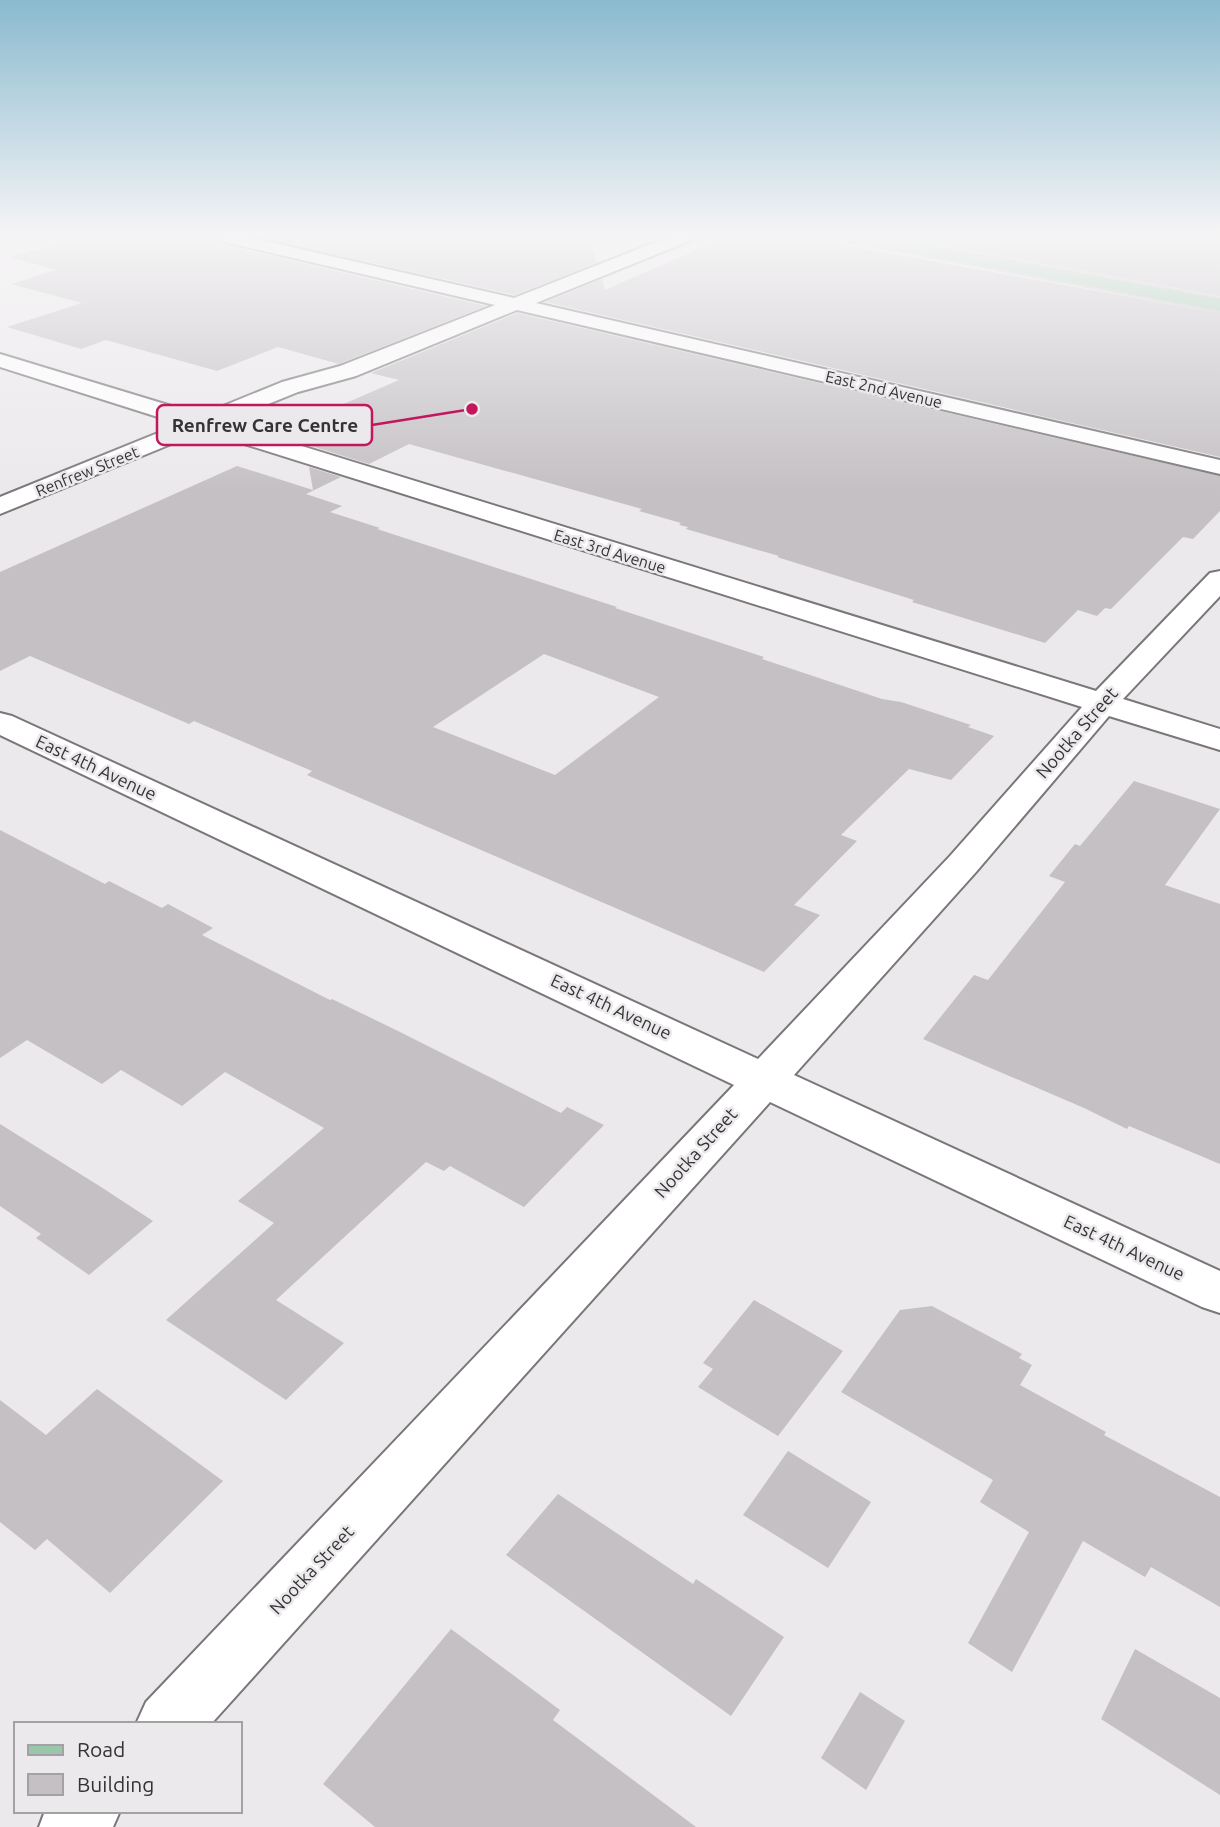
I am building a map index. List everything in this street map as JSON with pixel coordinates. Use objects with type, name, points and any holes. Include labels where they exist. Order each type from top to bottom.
[{"type":"street","name":"Renfrew Street","points":[[290,387],[327,365],[429,321]]},
{"type":"street","name":"Renfrew Street","points":[[0,506],[290,387],[348,371],[474,321]]},
{"type":"street","name":"East 2nd Avenue","points":[[592,321],[1220,467]]},
{"type":"street","name":"East 3rd Avenue","points":[[0,360],[1220,740]]},
{"type":"street","name":"Nootka Street","points":[[170,1722],[963,864],[1102,704],[1220,579]]},
{"type":"street","name":"East 4th Avenue","points":[[0,723],[765,1078],[1220,1293]]},
{"type":"street","points":[[72,1827],[85,1813]]},
{"type":"building","points":[[25,321],[447,321],[339,364],[278,347],[217,371],[106,340],[81,349],[7,327]]},
{"type":"building","points":[[497,321],[553,321],[1220,476],[1220,511],[1193,539],[1183,537],[1111,609],[1105,608],[1097,616],[1078,610],[1045,643],[912,602],[914,600],[777,557],[779,556],[686,529],[688,527],[679,525],[681,523],[639,511],[642,509],[409,444],[369,464],[305,444],[302,422],[399,380],[371,373]]},
{"type":"building","points":[[629,321],[1220,321],[1220,457]]},
{"type":"building","points":[[237,466],[313,490],[309,467],[341,477],[306,494],[342,506],[330,512],[617,607],[615,608],[882,699],[901,702],[971,725],[968,727],[994,736],[951,780],[909,769],[841,835],[857,841],[794,905],[820,915],[764,972],[307,775],[312,771],[194,721],[189,724],[30,656],[0,671],[0,572]],"holes":[[[544,654],[659,697],[555,775],[433,727]]]},
{"type":"building","points":[[1134,781],[1220,809],[1165,885],[1220,904],[1220,1164],[1129,1126],[1127,1129],[923,1039],[974,975],[988,980],[1065,882],[1049,876],[1075,844],[1080,846]]},
{"type":"building","points":[[0,830],[105,884],[109,881],[162,908],[168,904],[213,928],[202,935],[561,1113],[567,1107],[604,1125],[524,1207],[450,1166],[444,1171],[426,1162],[276,1300],[344,1343],[286,1400],[166,1320],[274,1223],[238,1201],[324,1128],[225,1072],[182,1106],[121,1070],[102,1084],[27,1040],[0,1058]]},
{"type":"building","points":[[0,1124],[153,1221],[89,1275],[36,1238],[41,1234],[0,1206]]},
{"type":"building","points":[[754,1300],[843,1351],[778,1436],[698,1387],[713,1369],[703,1363]]},
{"type":"building","points":[[932,1306],[1022,1354],[1019,1358],[1032,1365],[1020,1385],[1106,1432],[1104,1435],[1220,1497],[1220,1607],[1151,1567],[1145,1577],[1083,1541],[1012,1672],[968,1643],[1029,1532],[980,1502],[993,1480],[841,1392],[900,1310]]},
{"type":"building","points":[[97,1389],[223,1481],[110,1593],[47,1539],[35,1550],[0,1522],[0,1400],[46,1435]]},
{"type":"building","points":[[788,1451],[871,1502],[828,1568],[743,1515]]},
{"type":"building","points":[[558,1494],[693,1584],[696,1579],[784,1637],[731,1716],[506,1555]]},
{"type":"building","points":[[451,1629],[560,1710],[553,1720],[696,1827],[375,1827],[323,1784]]},
{"type":"building","points":[[1135,1649],[1220,1698],[1220,1795],[1101,1719]]},
{"type":"building","points":[[860,1692],[905,1721],[866,1790],[821,1758]]},
{"type":"place","name":"Renfrew Care Centre","points":[[472,409]]}]
